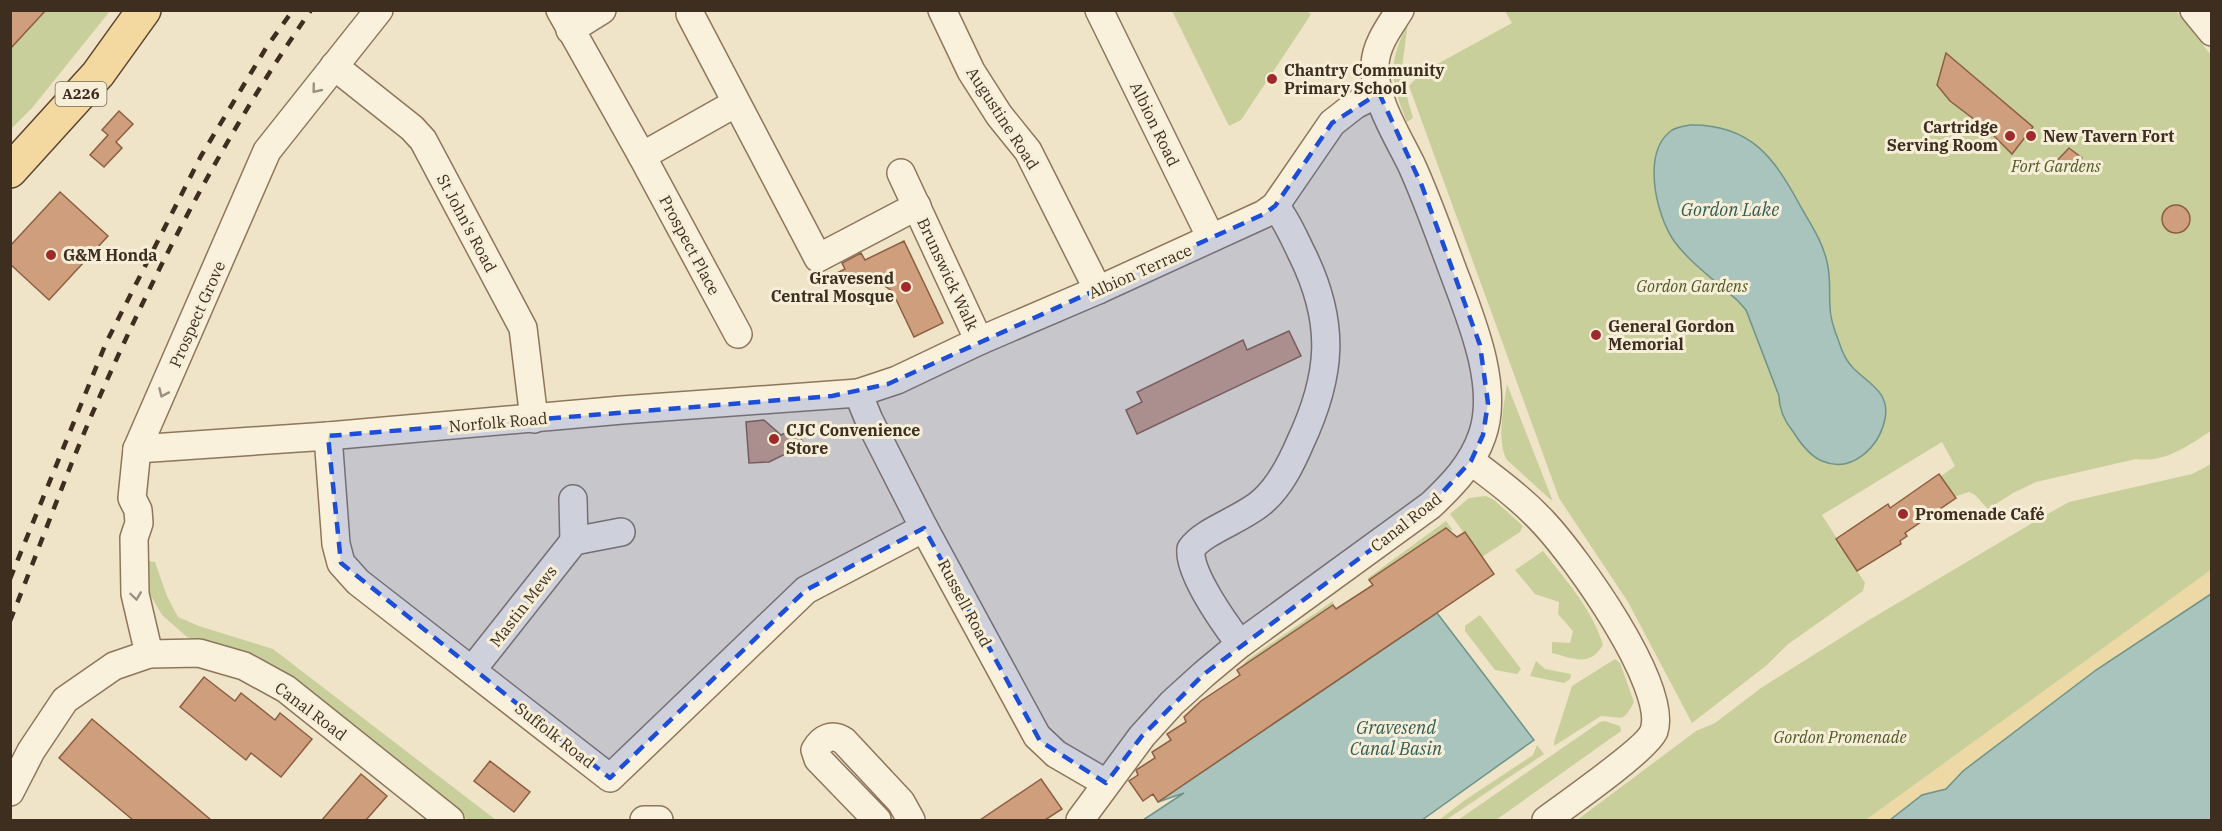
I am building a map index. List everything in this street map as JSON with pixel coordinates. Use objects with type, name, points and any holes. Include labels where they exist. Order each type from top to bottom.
[{"type":"main road","name":"A226","points":[[10,171],[98,74],[144,10]]},
{"type":"street","name":"Prospect Grove","points":[[149,654],[135,594],[134,537],[139,523],[138,510],[132,498],[137,449],[265,156],[379,10]]},
{"type":"street","name":"Prospect Place","points":[[602,10],[565,20],[642,156],[738,334]]},
{"type":"street","name":"Augustine Road","points":[[942,10],[971,71],[999,115],[1028,151],[1098,290]]},
{"type":"street","name":"Albion Road","points":[[1099,10],[1211,238]]},
{"type":"street","name":"Canal Road","points":[[1080,820],[1133,747],[1172,703],[1240,644],[1431,505],[1471,461],[1483,435],[1488,403],[1480,345],[1422,186],[1379,93],[1375,62],[1378,51],[1400,10]]},
{"type":"street","points":[[2194,10],[2211,32]]},
{"type":"street","points":[[642,156],[736,103],[690,14]]},
{"type":"street","name":"St John's Road","points":[[334,66],[412,128],[423,140],[523,328],[534,419]]},
{"type":"street","name":"Albion Terrace","points":[[858,393],[897,380],[1264,214],[1275,206],[1332,123],[1355,105],[1379,93]]},
{"type":"street","name":"Brunswick Walk","points":[[736,103],[818,258],[910,191],[979,342]]},
{"type":"street","points":[[883,207],[910,191]]},
{"type":"street","points":[[1240,644],[1223,621],[1195,572],[1190,558],[1191,549],[1201,539],[1258,506],[1277,486],[1312,416],[1322,385],[1326,362],[1324,321],[1313,278],[1275,206]]},
{"type":"street","name":"Norfolk Road","points":[[137,449],[328,436],[622,410],[858,393]]},
{"type":"street","name":"Russell Road","points":[[858,393],[869,420],[924,528],[1040,741],[1060,756],[1106,783]]},
{"type":"street","name":"Suffolk Road","points":[[328,436],[336,544],[341,563],[358,582],[609,778],[807,591],[924,528]]},
{"type":"street","points":[[1471,461],[1535,514],[1576,564],[1630,645],[1654,708],[1656,722],[1651,738],[1636,752],[1546,820]]},
{"type":"street","points":[[573,499],[574,541],[621,532]]},
{"type":"street","name":"Mastin Mews","points":[[472,670],[574,541]]},
{"type":"street","name":"Canal Road","points":[[149,654],[199,653],[244,666],[285,689],[450,820]]},
{"type":"street","points":[[10,792],[31,751],[65,700],[114,666],[149,654]]},
{"type":"street","points":[[877,820],[818,759],[815,750],[827,738],[833,736],[844,741],[901,802],[911,820]]},
{"type":"street","points":[[644,820],[659,820]]},
{"type":"highlighted area","points":[[1379,93],[1422,186],[1480,345],[1488,403],[1483,435],[1471,461],[1431,505],[1204,674],[1142,736],[1106,783],[1040,741],[924,528],[806,590],[610,778],[341,563],[328,436],[832,396],[888,384],[1264,214],[1275,206],[1332,123]]},
{"type":"green space","points":[[1305,10],[1311,14],[1308,19],[1241,120],[1229,126],[1172,11]]},
{"type":"green space","points":[[11,11],[110,11],[32,108],[11,129]]},
{"type":"green space","name":"Gordon Gardens","points":[[1505,11],[2176,11],[2211,55],[2211,431],[2185,448],[2167,456],[2147,460],[2136,459],[2036,482],[1988,509],[1969,492],[1954,497],[1940,477],[1955,466],[1942,442],[1822,515],[1865,583],[1863,591],[1787,645],[1767,665],[1692,723],[1628,602],[1559,498],[1409,86],[1421,73],[1512,23]]},
{"type":"green space","points":[[1408,22],[1401,76],[1413,118],[1407,122],[1397,94],[1393,72],[1397,50]]},
{"type":"green space","points":[[1507,384],[1551,500],[1507,460],[1501,433]]},
{"type":"green space","name":"Gordon Promenade","points":[[2211,464],[2211,570],[1866,820],[1577,820],[1696,731],[1715,723],[1761,688],[1869,620],[2044,516],[2069,502],[2192,474]]},
{"type":"green space","points":[[1486,496],[1494,500],[1523,526],[1520,532],[1482,557],[1466,532],[1464,533],[1450,514],[1469,498]]},
{"type":"green space","points":[[1446,521],[1452,529],[1450,533],[1445,528],[1369,580],[1368,578]]},
{"type":"green space","points":[[1543,551],[1578,595],[1592,619],[1603,645],[1592,657],[1580,660],[1552,653],[1552,642],[1570,643],[1573,631],[1558,614],[1559,602],[1535,594],[1515,570]]},
{"type":"green space","points":[[146,561],[155,562],[167,596],[178,617],[199,626],[273,649],[496,820],[468,820],[378,748],[239,654],[187,637],[162,615],[148,591]]},
{"type":"green space","points":[[1333,601],[1333,605],[1240,669],[1247,660]]},
{"type":"green space","points":[[1480,615],[1521,669],[1517,674],[1495,670],[1465,631],[1465,626]]},
{"type":"green space","points":[[1615,659],[1620,663],[1634,702],[1627,714],[1621,718],[1601,716],[1554,746],[1572,686]]},
{"type":"green space","points":[[1536,661],[1545,669],[1571,674],[1570,679],[1564,683],[1530,676]]},
{"type":"green space","points":[[1605,721],[1620,726],[1621,731],[1496,820],[1458,820],[1600,722]]},
{"type":"green space","points":[[1537,745],[1544,754],[1446,820],[1439,820],[1533,755]]},
{"type":"sand","points":[[2211,570],[2211,594],[2096,670],[1963,771],[1946,789],[1922,795],[1890,820],[1866,820]]},
{"type":"water","name":"Gordon Lake","points":[[1690,125],[1712,126],[1730,131],[1746,138],[1759,148],[1782,175],[1817,235],[1828,268],[1831,316],[1842,349],[1851,366],[1878,390],[1885,402],[1885,419],[1877,439],[1854,461],[1833,464],[1822,461],[1803,445],[1783,416],[1779,396],[1746,310],[1688,257],[1667,230],[1657,200],[1654,168],[1657,153],[1662,140],[1672,130]]},
{"type":"water","points":[[2211,594],[2211,820],[1890,820],[1922,795],[1946,789],[1963,771],[2096,670]]},
{"type":"water","name":"Gravesend Canal Basin","points":[[1437,613],[1534,740],[1422,820],[1143,820],[1184,793],[1158,802]]},
{"type":"building","points":[[10,10],[46,10],[10,49]]},
{"type":"building","points":[[1946,53],[2033,127],[2012,154],[1994,136],[1993,125],[1983,126],[1950,101],[1937,85]]},
{"type":"building","points":[[119,111],[133,124],[116,142],[122,148],[104,167],[90,155],[108,135],[102,130]]},
{"type":"building","points":[[2069,148],[2082,158],[2074,169],[2052,166]]},
{"type":"building","name":"G&M Honda","points":[[60,192],[108,236],[49,300],[10,264],[10,246]]},
{"type":"building","points":[[2176,205],[2186,209],[2190,219],[2186,229],[2176,233],[2166,229],[2162,219],[2166,209]]},
{"type":"building","name":"Gravesend Central Mosque","points":[[904,241],[943,323],[914,337],[892,291],[866,277],[835,274],[845,269],[842,263],[861,253],[865,260]]},
{"type":"building","points":[[1289,331],[1301,356],[1137,434],[1126,410],[1142,402],[1137,392],[1243,340],[1247,350]]},
{"type":"building","name":"CJC Convenience Store","points":[[764,420],[781,435],[796,428],[804,445],[769,462],[749,463],[746,422]]},
{"type":"building","name":"Promenade Café","points":[[1939,474],[1956,498],[1905,533],[1907,536],[1900,541],[1901,544],[1857,571],[1836,539],[1888,504],[1890,508]]},
{"type":"building","points":[[1446,528],[1457,537],[1465,532],[1494,574],[1158,802],[1153,794],[1143,801],[1129,781],[1138,775],[1136,770],[1155,758],[1152,752],[1171,740],[1167,734],[1186,722],[1184,717],[1201,701],[1240,675],[1237,670],[1333,605],[1336,609],[1373,585],[1369,580]]},
{"type":"building","points":[[204,677],[235,701],[241,693],[275,720],[280,713],[312,739],[281,777],[251,753],[246,760],[180,707]]},
{"type":"building","points":[[92,719],[211,820],[133,820],[59,758]]},
{"type":"building","points":[[490,761],[530,792],[514,812],[474,781]]},
{"type":"building","points":[[361,774],[387,796],[366,820],[322,820]]},
{"type":"building","points":[[1041,779],[1062,809],[1045,820],[980,820]]},
{"type":"railway","points":[[10,579],[106,343],[201,156],[266,48],[293,10]]},
{"type":"railway","points":[[10,621],[85,432],[143,303],[221,153],[311,10]]},
{"type":"place","name":"Chantry Community Primary School","points":[[1272,79]]},
{"type":"place","name":"Cartridge Serving Room","points":[[2010,136]]},
{"type":"place","name":"New Tavern Fort","points":[[2031,136]]},
{"type":"place","name":"G&M Honda","points":[[51,255]]},
{"type":"place","name":"Gravesend Central Mosque","points":[[906,287]]},
{"type":"place","name":"General Gordon Memorial","points":[[1596,335]]},
{"type":"place","name":"CJC Convenience Store","points":[[774,439]]},
{"type":"place","name":"Promenade Café","points":[[1903,514]]},
{"type":"park label","name":"Fort Gardens","points":[[2056,166]]}]
